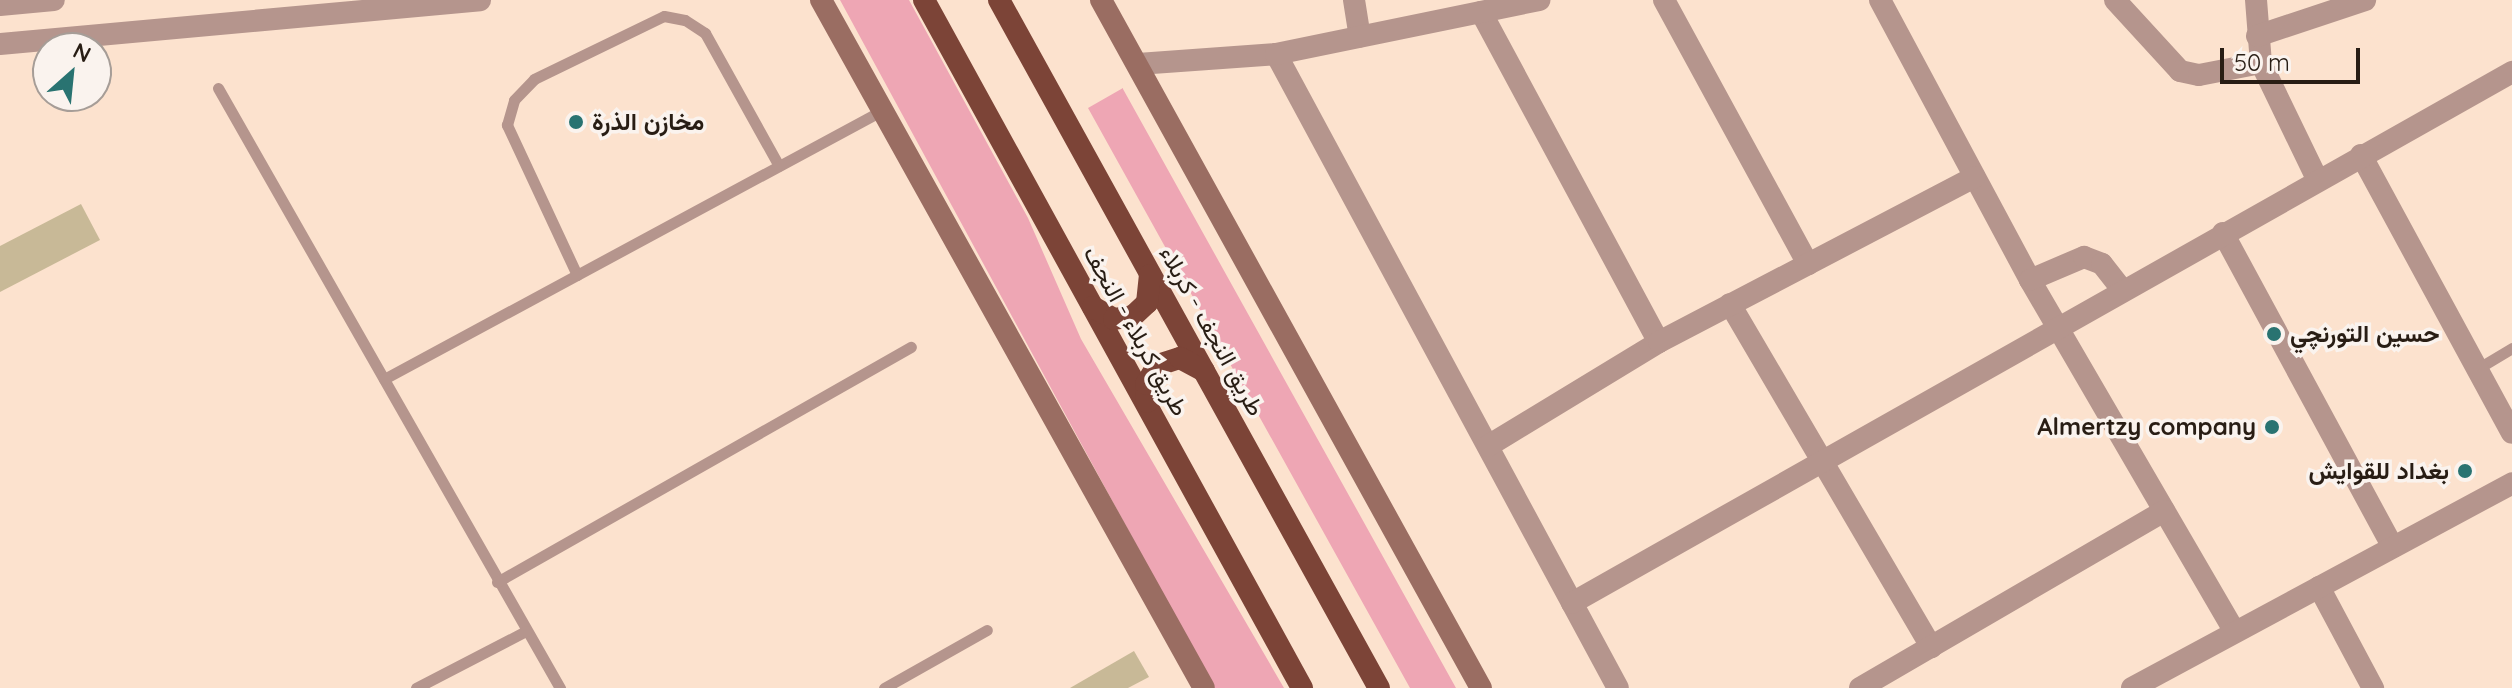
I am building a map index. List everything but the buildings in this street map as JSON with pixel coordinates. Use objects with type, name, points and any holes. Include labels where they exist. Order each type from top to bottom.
[{"type":"highway","name":"طريق كربلاء - النجف","points":[[924,0],[1302,688]]},
{"type":"highway","name":"طريق النجف - كربلاء","points":[[999,0],[1379,688]]},
{"type":"highway","points":[[1090,303],[1114,319],[1133,316],[1147,303],[1150,275]]},
{"type":"highway","points":[[1149,406],[1146,384],[1158,365],[1191,360],[1208,375]]},
{"type":"main road","points":[[821,0],[1204,688]]},
{"type":"main road","points":[[1101,0],[1481,688]]},
{"type":"street","points":[[2,3],[54,0]]},
{"type":"street","points":[[0,44],[480,0]]},
{"type":"street","points":[[1354,0],[1360,37]]},
{"type":"street","points":[[1138,64],[1276,54],[1540,0]]},
{"type":"street","points":[[1664,0],[1808,264]]},
{"type":"street","points":[[1880,0],[2030,280],[2235,632]]},
{"type":"street","points":[[2115,0],[2158,54],[2180,71],[2199,75],[2261,63]]},
{"type":"street","points":[[2256,0],[2261,63],[2317,179]]},
{"type":"street","points":[[2257,36],[2365,0]]},
{"type":"street","points":[[1481,12],[1659,342]]},
{"type":"street","points":[[1276,54],[1618,688]]},
{"type":"street","points":[[1572,603],[2317,179],[2511,76]]},
{"type":"street","points":[[2361,155],[2512,433]]},
{"type":"street","points":[[1488,446],[1659,342],[1975,177]]},
{"type":"street","points":[[2223,233],[2393,547]]},
{"type":"street","points":[[2030,280],[2084,257],[2102,264],[2123,291]]},
{"type":"street","points":[[1730,304],[1931,647]]},
{"type":"street","points":[[2132,688],[2512,483]]},
{"type":"street","points":[[1860,688],[2164,511]]},
{"type":"street","points":[[2319,587],[2373,688]]},
{"type":"lane","points":[[577,275],[507,125],[514,100],[534,79],[664,16],[685,20],[705,33],[779,166]]},
{"type":"lane","points":[[218,88],[560,688]]},
{"type":"lane","points":[[384,379],[881,111]]},
{"type":"lane","points":[[497,582],[911,347]]},
{"type":"lane","points":[[2477,369],[2512,348]]},
{"type":"lane","points":[[884,688],[987,630]]},
{"type":"lane","points":[[416,688],[526,631]]},
{"type":"shaded area","points":[[840,0],[909,0],[1028,218],[1081,339],[1284,688],[1214,688]]},
{"type":"shaded area","points":[[1123,88],[1456,688],[1410,688],[1088,108]]},
{"type":"place","name":"مخازن الذرة","points":[[576,122]]},
{"type":"place","name":"حسين التورنچي","points":[[2274,334]]},
{"type":"place","name":"Almertzy company","points":[[2272,427]]},
{"type":"place","name":"بغداد للقوايش","points":[[2465,471]]}]
